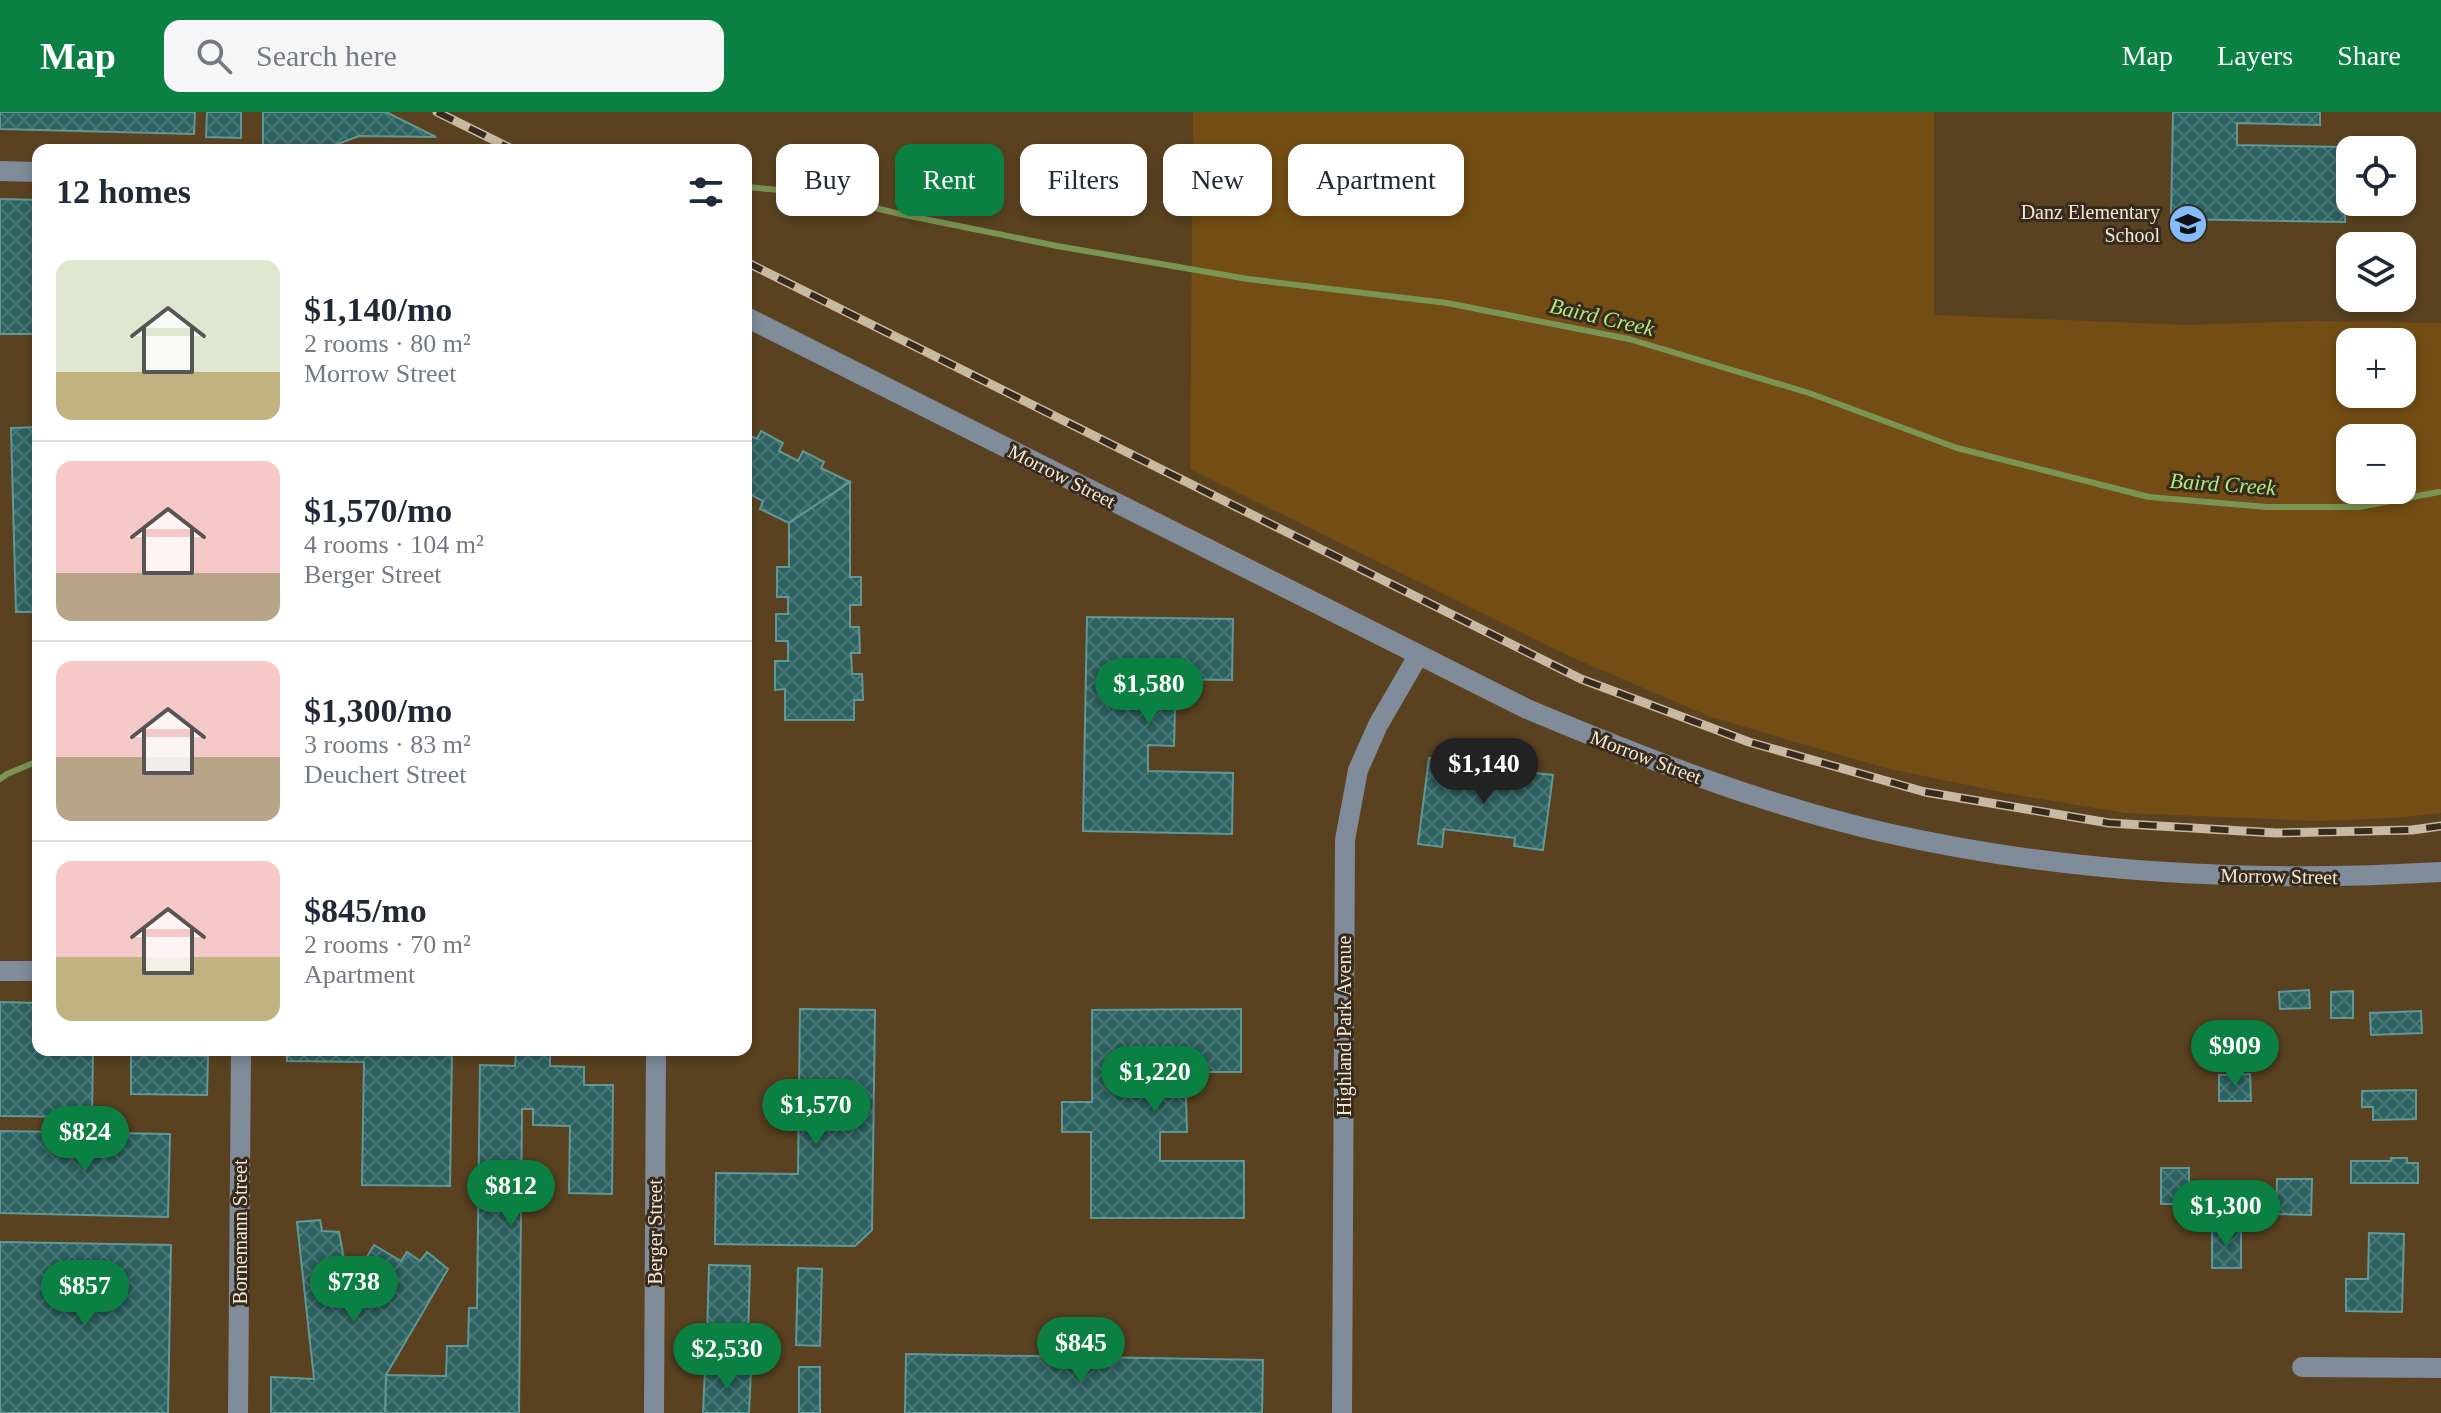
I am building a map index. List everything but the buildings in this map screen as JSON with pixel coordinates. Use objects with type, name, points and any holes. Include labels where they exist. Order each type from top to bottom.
[{"type":"street","points":[[0,171],[32,172]]},
{"type":"street","name":"Morrow Street","points":[[752,320],[1527,709],[1709,781],[1887,833],[1994,852],[2157,872],[2254,877],[2352,877],[2441,872]]},
{"type":"street","name":"Highland Park Avenue","points":[[1342,1413],[1345,840],[1358,770],[1378,725],[1418,656]]},
{"type":"street","points":[[0,971],[32,971]]},
{"type":"street","name":"Bornemann Street","points":[[238,1413],[241,1056]]},
{"type":"street","name":"Berger Street","points":[[654,1413],[656,1056]]},
{"type":"street","points":[[2302,1367],[2441,1368]]},
{"type":"shaded area","points":[[1193,112],[1934,112],[1934,315],[2187,325],[2313,321],[2441,323],[2441,813],[2315,821],[2126,813],[2011,794],[1885,768],[1711,717],[1569,656],[1190,469],[1192,216],[1272,216],[1272,144],[1193,144]]},
{"type":"waterway","name":"Baird Creek","points":[[752,188],[814,193],[1057,246],[1248,279],[1447,303],[1629,339],[1809,393],[1957,448],[2149,497],[2267,507],[2359,507],[2439,492]]},
{"type":"waterway","name":"Baird Creek","points":[[0,779],[32,764]]},
{"type":"railway","points":[[437,112],[502,144]]},
{"type":"railway","points":[[752,265],[1581,679],[1749,742],[1925,792],[2109,823],[2276,833],[2412,830],[2441,826]]},
{"type":"place","name":"Danz Elementary School","points":[[2188,224]]}]
